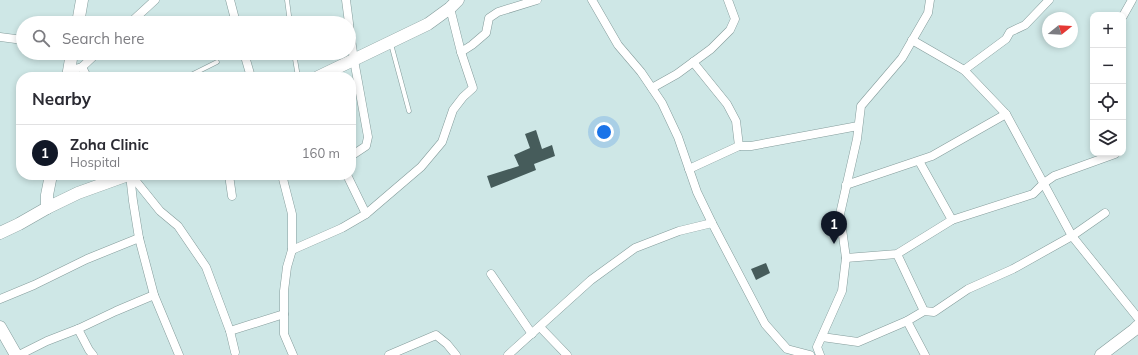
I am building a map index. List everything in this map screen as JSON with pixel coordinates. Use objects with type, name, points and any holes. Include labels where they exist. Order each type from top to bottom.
[{"type":"street","points":[[79,16],[82,0]]},
{"type":"street","points":[[138,16],[155,0]]},
{"type":"street","points":[[230,0],[234,16]]},
{"type":"street","points":[[346,0],[348,16]]},
{"type":"street","points":[[461,52],[472,46],[486,33],[489,18],[498,12],[537,0]]},
{"type":"street","points":[[592,0],[618,45],[642,72],[662,103],[678,137],[697,192],[765,324],[787,349],[810,355]]},
{"type":"street","points":[[652,88],[693,62],[730,30],[735,19],[728,0]]},
{"type":"street","points":[[820,355],[817,347],[842,291],[846,258],[840,214],[857,139],[861,106],[902,58],[928,13],[930,0]]},
{"type":"street","points":[[964,70],[1006,39],[1010,32],[1025,25],[1049,0]]},
{"type":"street","points":[[1125,12],[1132,0]]},
{"type":"street","points":[[292,250],[342,228],[366,214],[421,167],[442,142],[454,110],[463,97],[473,88],[461,52],[454,4],[428,24],[356,59]]},
{"type":"street","points":[[0,37],[16,39]]},
{"type":"street","points":[[912,40],[964,70],[1006,114],[1072,236],[1138,318]]},
{"type":"street","points":[[69,72],[71,60]]},
{"type":"street","points":[[73,72],[82,67],[90,60]]},
{"type":"street","points":[[246,60],[250,72]]},
{"type":"street","points":[[329,72],[354,60],[368,137],[366,146],[356,153]]},
{"type":"street","points":[[693,62],[727,104],[736,121],[739,146]]},
{"type":"street","points":[[82,67],[84,72]]},
{"type":"street","points":[[846,185],[932,156],[1006,114]]},
{"type":"street","points":[[689,169],[739,146],[751,146],[858,126]]},
{"type":"street","points":[[846,258],[898,254],[952,220],[1033,194],[1054,176],[1109,156]]},
{"type":"street","points":[[919,160],[952,220]]},
{"type":"street","points":[[46,208],[50,180]]},
{"type":"street","points":[[0,233],[46,208],[78,193],[115,180]]},
{"type":"street","points":[[130,180],[139,238],[154,295],[179,355]]},
{"type":"street","points":[[133,180],[160,212],[178,226],[206,267],[230,331],[235,352]]},
{"type":"street","points":[[230,180],[232,196]]},
{"type":"street","points":[[287,180],[292,214],[292,250],[287,267],[284,290],[284,334],[293,355]]},
{"type":"street","points":[[349,180],[366,214]]},
{"type":"street","points":[[822,337],[858,342],[907,321],[924,311],[934,312],[968,289],[1013,269],[1072,236],[1105,213]]},
{"type":"street","points":[[508,355],[591,280],[636,248],[679,231],[712,223]]},
{"type":"street","points":[[0,299],[34,285],[87,259],[139,238]]},
{"type":"street","points":[[898,254],[924,311]]},
{"type":"street","points":[[491,274],[532,334]]},
{"type":"street","points":[[19,355],[47,340],[78,329],[154,295]]},
{"type":"street","points":[[230,331],[284,314]]},
{"type":"street","points":[[907,321],[925,355]]},
{"type":"street","points":[[1100,355],[1138,326]]},
{"type":"street","points":[[0,327],[16,355]]},
{"type":"street","points":[[540,327],[567,355]]},
{"type":"street","points":[[78,329],[93,355]]},
{"type":"street","points":[[389,355],[436,335],[447,344],[456,355]]},
{"type":"lane","points":[[287,0],[289,16]]},
{"type":"lane","points":[[391,43],[410,111]]},
{"type":"lane","points":[[295,60],[297,72]]},
{"type":"lane","points":[[196,72],[217,62]]},
{"type":"building","points":[[536,130],[542,149],[552,145],[555,156],[534,164],[536,170],[491,188],[487,176],[519,166],[514,155],[530,148],[525,134]]},
{"type":"building","points":[[766,263],[770,273],[756,280],[751,269]]},
{"type":"place","name":"Zoha Clinic","points":[[834,244]]}]
